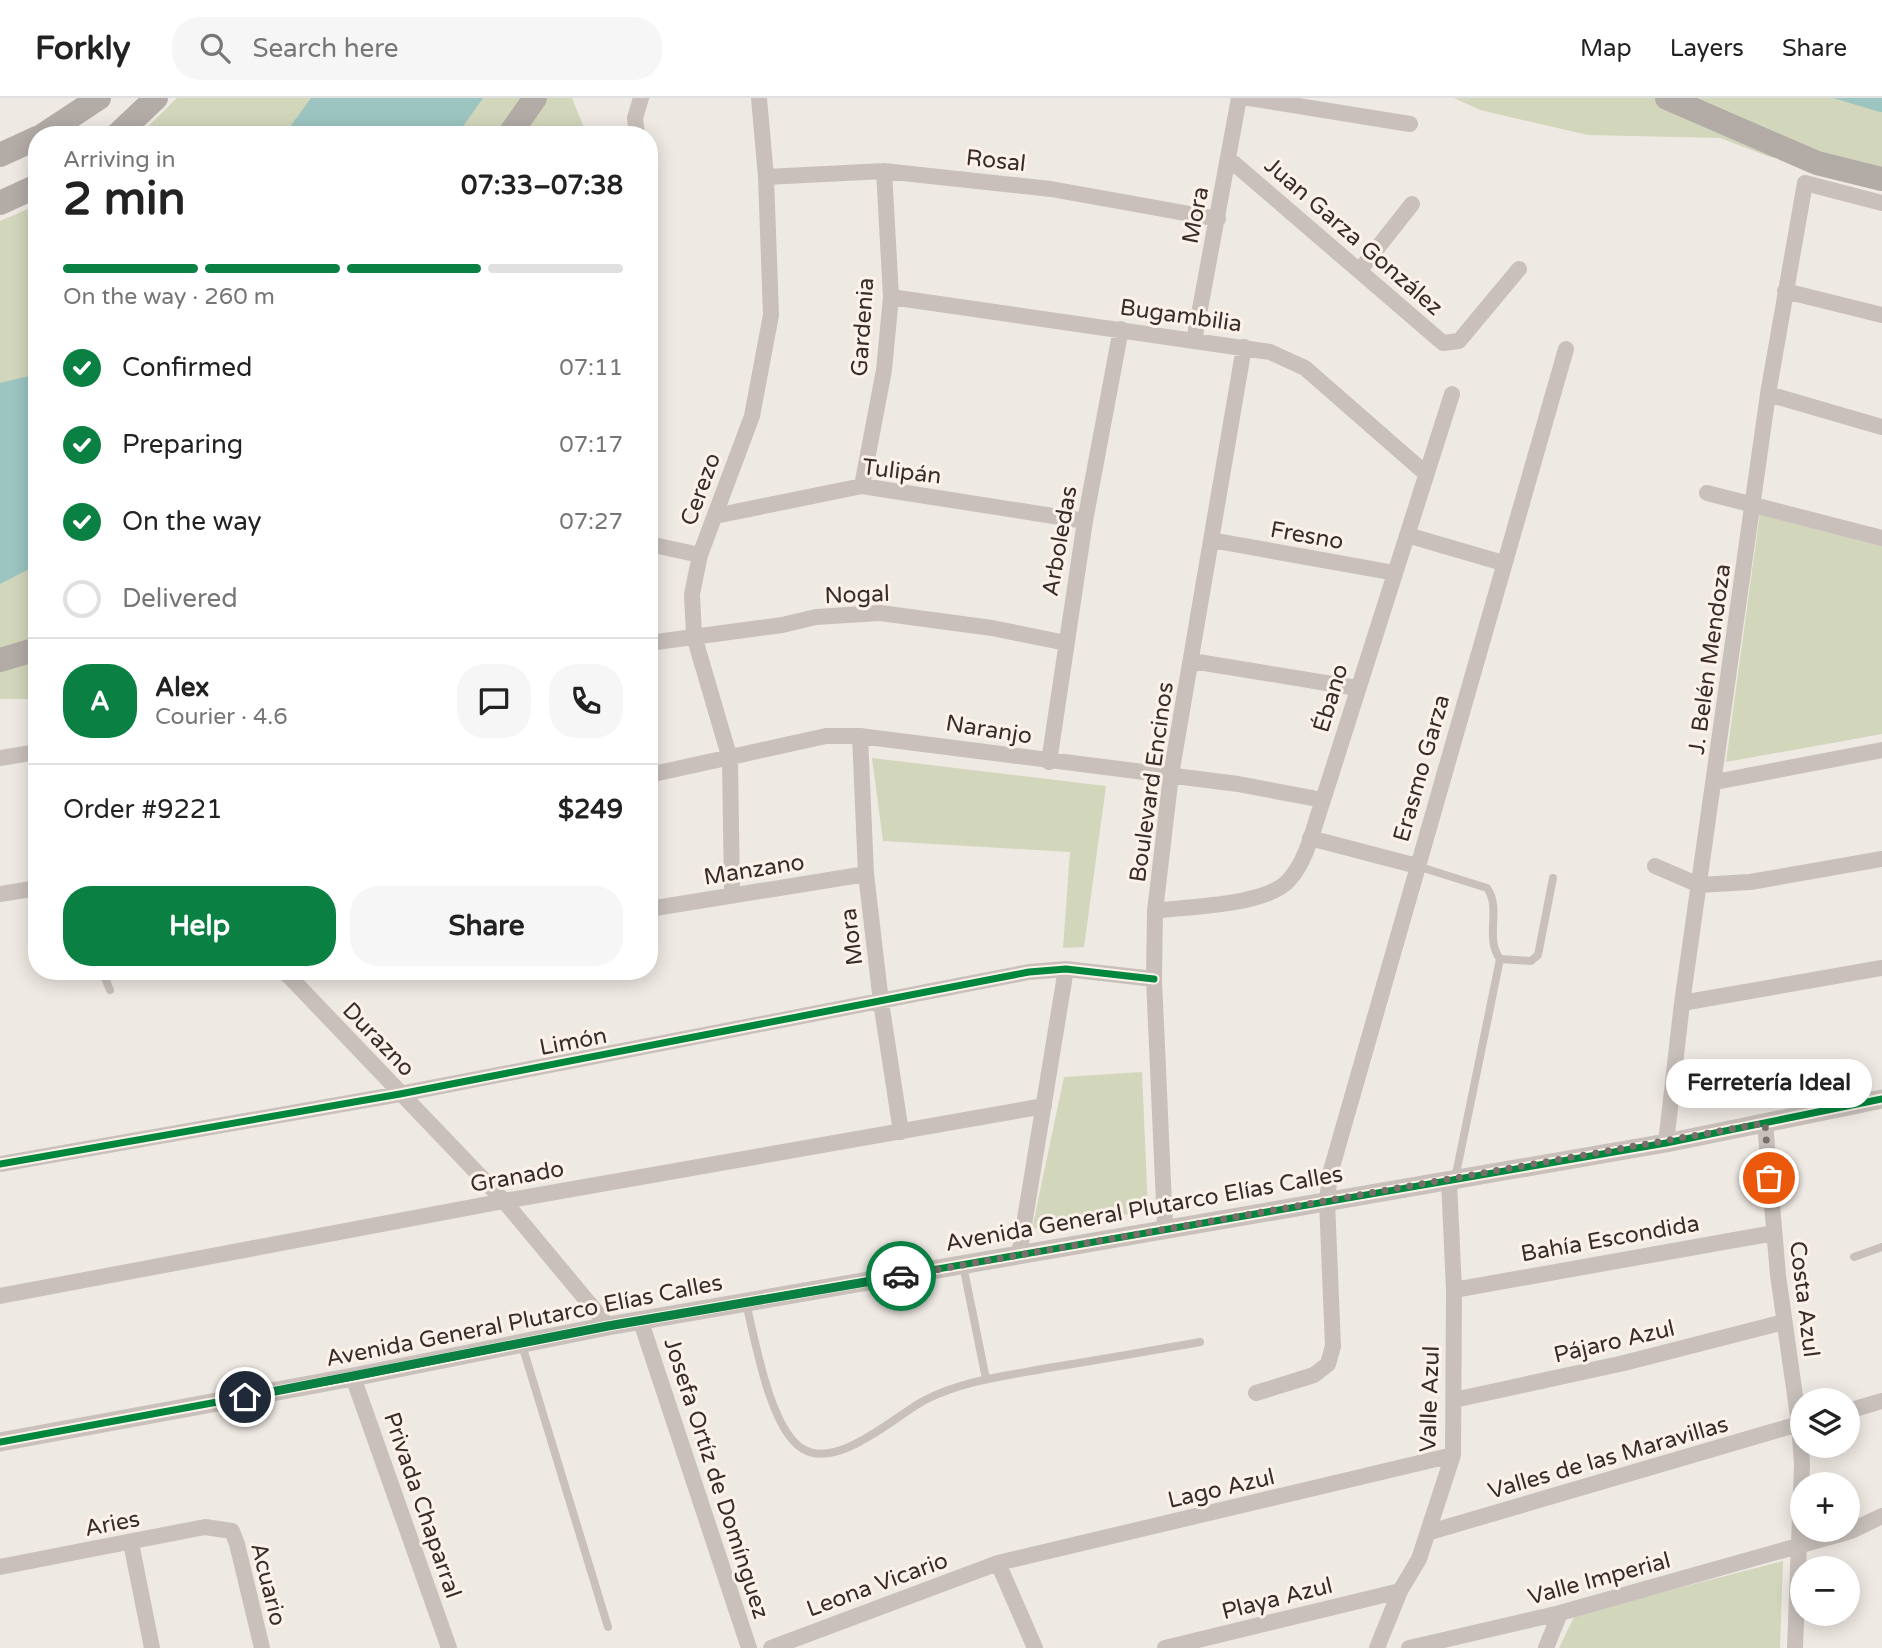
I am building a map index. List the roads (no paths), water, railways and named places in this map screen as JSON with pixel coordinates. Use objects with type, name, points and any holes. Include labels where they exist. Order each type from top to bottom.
[{"type":"highway","points":[[57,126],[99,98]]},
{"type":"highway","points":[[126,126],[156,98]]},
{"type":"highway","points":[[515,126],[535,98]]},
{"type":"highway","points":[[1667,98],[1811,173],[1882,179]]},
{"type":"highway","points":[[0,155],[28,142]]},
{"type":"highway","points":[[0,203],[28,190]]},
{"type":"highway","points":[[0,660],[28,653]]},
{"type":"street","points":[[636,126],[635,118],[641,98]]},
{"type":"street","name":"Cerezo","points":[[732,894],[730,759],[694,636],[692,594],[700,555],[752,416],[771,315],[766,177],[759,98]]},
{"type":"street","name":"Mora","points":[[1194,341],[1239,98]]},
{"type":"street","points":[[1249,98],[1410,124]]},
{"type":"street","name":"Juan Garza González","points":[[1229,159],[1443,343],[1459,341],[1519,269]]},
{"type":"street","name":"Rosal","points":[[766,177],[884,171],[1051,189],[1218,219]]},
{"type":"street","name":"Gardenia","points":[[862,486],[884,370],[891,297],[884,171]]},
{"type":"street","points":[[1811,173],[1882,203]]},
{"type":"street","name":"J. Belén Mendoza","points":[[1666,1143],[1682,1003],[1784,291],[1811,173]]},
{"type":"street","points":[[1360,270],[1412,204]]},
{"type":"street","points":[[1784,291],[1882,314]]},
{"type":"street","name":"Bugambilia","points":[[891,297],[1244,347],[1287,358],[1305,368],[1424,471]]},
{"type":"street","name":"Arboledas","points":[[1049,762],[1085,521],[1121,329]]},
{"type":"street","name":"Boulevard Encinos","points":[[1165,1227],[1154,979],[1155,911],[1171,775],[1244,347]]},
{"type":"street","name":"Erasmo Garza","points":[[1256,1393],[1314,1375],[1322,1370],[1330,1358],[1333,1335],[1327,1201],[1335,1152],[1566,349]]},
{"type":"street","name":"Ébano","points":[[1155,911],[1256,897],[1276,891],[1289,880],[1310,838],[1323,800],[1407,535],[1424,471],[1451,394]]},
{"type":"street","points":[[1769,394],[1882,428]]},
{"type":"street","name":"Tulipán","points":[[715,516],[862,486],[1085,521]]},
{"type":"street","points":[[1707,494],[1754,503],[1882,538]]},
{"type":"street","points":[[1407,535],[1503,563]]},
{"type":"street","name":"Fresno","points":[[1211,540],[1395,573]]},
{"type":"street","points":[[658,546],[700,555]]},
{"type":"street","name":"Nogal","points":[[658,642],[782,625],[816,617],[880,613],[992,628],[1066,643]]},
{"type":"street","points":[[1192,661],[1357,688]]},
{"type":"street","name":"Naranjo","points":[[658,773],[826,736],[860,736],[1238,784],[1323,800]]},
{"type":"street","name":"Mora","points":[[860,736],[866,874],[881,1002],[901,1132]]},
{"type":"street","points":[[1715,782],[1882,750]]},
{"type":"street","points":[[0,758],[28,753]]},
{"type":"street","points":[[1310,838],[1417,866]]},
{"type":"street","points":[[1654,866],[1699,885],[1750,881],[1882,859]]},
{"type":"street","name":"Manzano","points":[[658,907],[866,874]]},
{"type":"street","points":[[0,894],[28,889]]},
{"type":"street","points":[[1019,1255],[1066,968]]},
{"type":"street","name":"Limón","points":[[0,1164],[400,1094],[1030,972],[1066,968],[1154,979]]},
{"type":"street","points":[[1682,1003],[1882,968]]},
{"type":"street","name":"Durazno","points":[[292,980],[504,1201],[608,1326]]},
{"type":"street","name":"Avenida General Plutarco Elías Calles","points":[[0,1440],[354,1377],[608,1326],[1165,1227],[1666,1143],[1882,1099]]},
{"type":"street","name":"Granado","points":[[0,1296],[504,1201],[1044,1106]]},
{"type":"street","name":"Costa Azul","points":[[1765,1123],[1784,1322],[1795,1388]]},
{"type":"street","name":"Valle Azul","points":[[1377,1648],[1399,1591],[1419,1559],[1430,1532],[1453,1455],[1452,1179]]},
{"type":"street","name":"Bahía Escondida","points":[[1454,1290],[1774,1233]]},
{"type":"street","name":"Josefa Ortíz de Domínguez","points":[[641,1322],[749,1648]]},
{"type":"street","name":"Pájaro Azul","points":[[1454,1400],[1624,1363],[1784,1322]]},
{"type":"street","name":"Privada Chaparral","points":[[354,1377],[449,1648]]},
{"type":"street","points":[[1860,1407],[1882,1401]]},
{"type":"street","name":"Valles de las Maravillas","points":[[1430,1532],[1790,1427]]},
{"type":"street","name":"Lago Azul","points":[[998,1563],[1453,1455]]},
{"type":"street","name":"Costa Azul","points":[[1795,1648],[1801,1458]]},
{"type":"street","name":"Valle Imperial","points":[[1409,1648],[1560,1613],[1851,1531],[1882,1516]]},
{"type":"street","name":"Aries","points":[[0,1567],[205,1527],[232,1531]]},
{"type":"street","name":"Acuario","points":[[232,1531],[262,1648]]},
{"type":"street","points":[[131,1543],[152,1648]]},
{"type":"street","points":[[998,1563],[1035,1648]]},
{"type":"street","name":"Leona Vicario","points":[[771,1648],[998,1563]]},
{"type":"street","name":"Playa Azul","points":[[1165,1648],[1399,1591]]},
{"type":"street","points":[[1546,1648],[1560,1613]]},
{"type":"lane","points":[[1417,866],[1487,888],[1493,896],[1492,947],[1500,959],[1452,1179]]},
{"type":"lane","points":[[1500,959],[1531,961],[1538,955],[1553,878]]},
{"type":"lane","points":[[106,980],[110,990]]},
{"type":"lane","points":[[1854,1257],[1882,1247]]},
{"type":"lane","points":[[963,1265],[986,1379]]},
{"type":"lane","points":[[746,1303],[773,1402],[785,1430],[805,1451],[816,1454],[839,1451],[924,1401],[986,1379],[1200,1342]]},
{"type":"lane","points":[[522,1345],[608,1627]]},
{"type":"water","points":[[311,98],[483,98],[463,126],[291,126]]},
{"type":"water","points":[[1833,98],[1882,98],[1882,112],[1880,112]]},
{"type":"water","points":[[28,376],[28,570],[0,584],[0,383]]},
{"type":"place","name":"Ferretería Ideal","points":[[1769,1178]]}]
